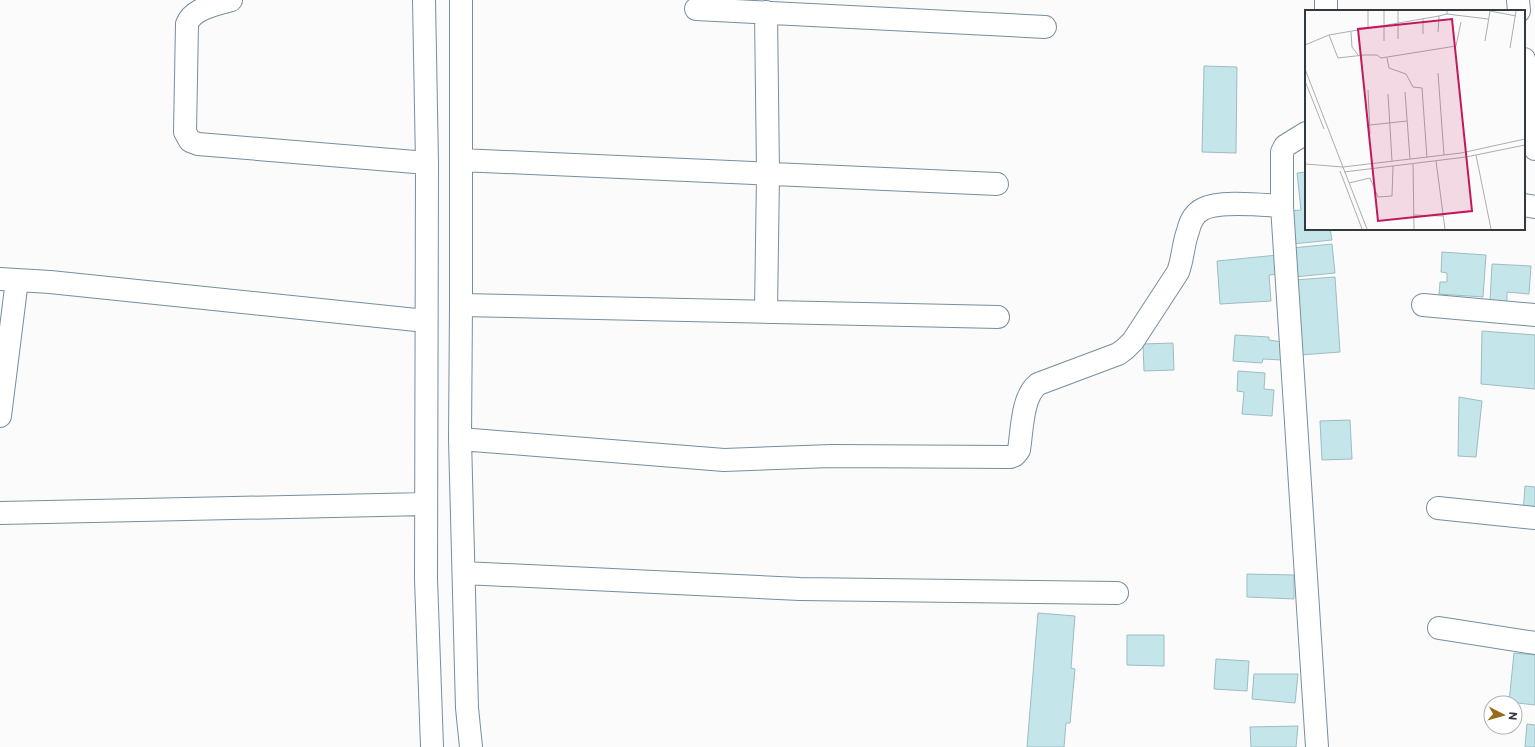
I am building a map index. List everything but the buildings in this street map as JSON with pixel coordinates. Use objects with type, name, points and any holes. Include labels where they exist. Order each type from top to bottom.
[{"type":"street","points":[[231,0],[197,12],[190,16],[187,24],[185,132],[190,140],[198,144],[427,163]]},
{"type":"street","points":[[424,0],[427,163],[426,579],[432,747]]},
{"type":"street","points":[[461,0],[460,439],[467,708],[471,747]]},
{"type":"street","points":[[1518,0],[1519,10]]},
{"type":"street","points":[[696,9],[1045,27]]},
{"type":"street","points":[[766,12],[768,174],[766,312]]},
{"type":"street","points":[[1525,62],[1531,83],[1535,149]]},
{"type":"street","points":[[1305,135],[1285,146],[1282,152],[1282,206],[1317,747]]},
{"type":"street","points":[[461,160],[997,184]]},
{"type":"street","points":[[460,439],[724,460],[831,456],[1010,457],[1015,455],[1019,450],[1026,404],[1033,388],[1038,384],[1118,354],[1133,341],[1175,278],[1182,261],[1188,231],[1193,218],[1202,209],[1223,204],[1282,206]]},
{"type":"street","points":[[1525,205],[1535,207]]},
{"type":"street","points":[[0,416],[9,280],[426,321]]},
{"type":"street","points":[[461,305],[998,317]]},
{"type":"street","points":[[1422,305],[1535,315]]},
{"type":"street","points":[[0,513],[426,504]]},
{"type":"street","points":[[1438,508],[1535,518]]},
{"type":"street","points":[[464,574],[800,589],[1117,593]]},
{"type":"street","points":[[1439,628],[1535,643]]}]
